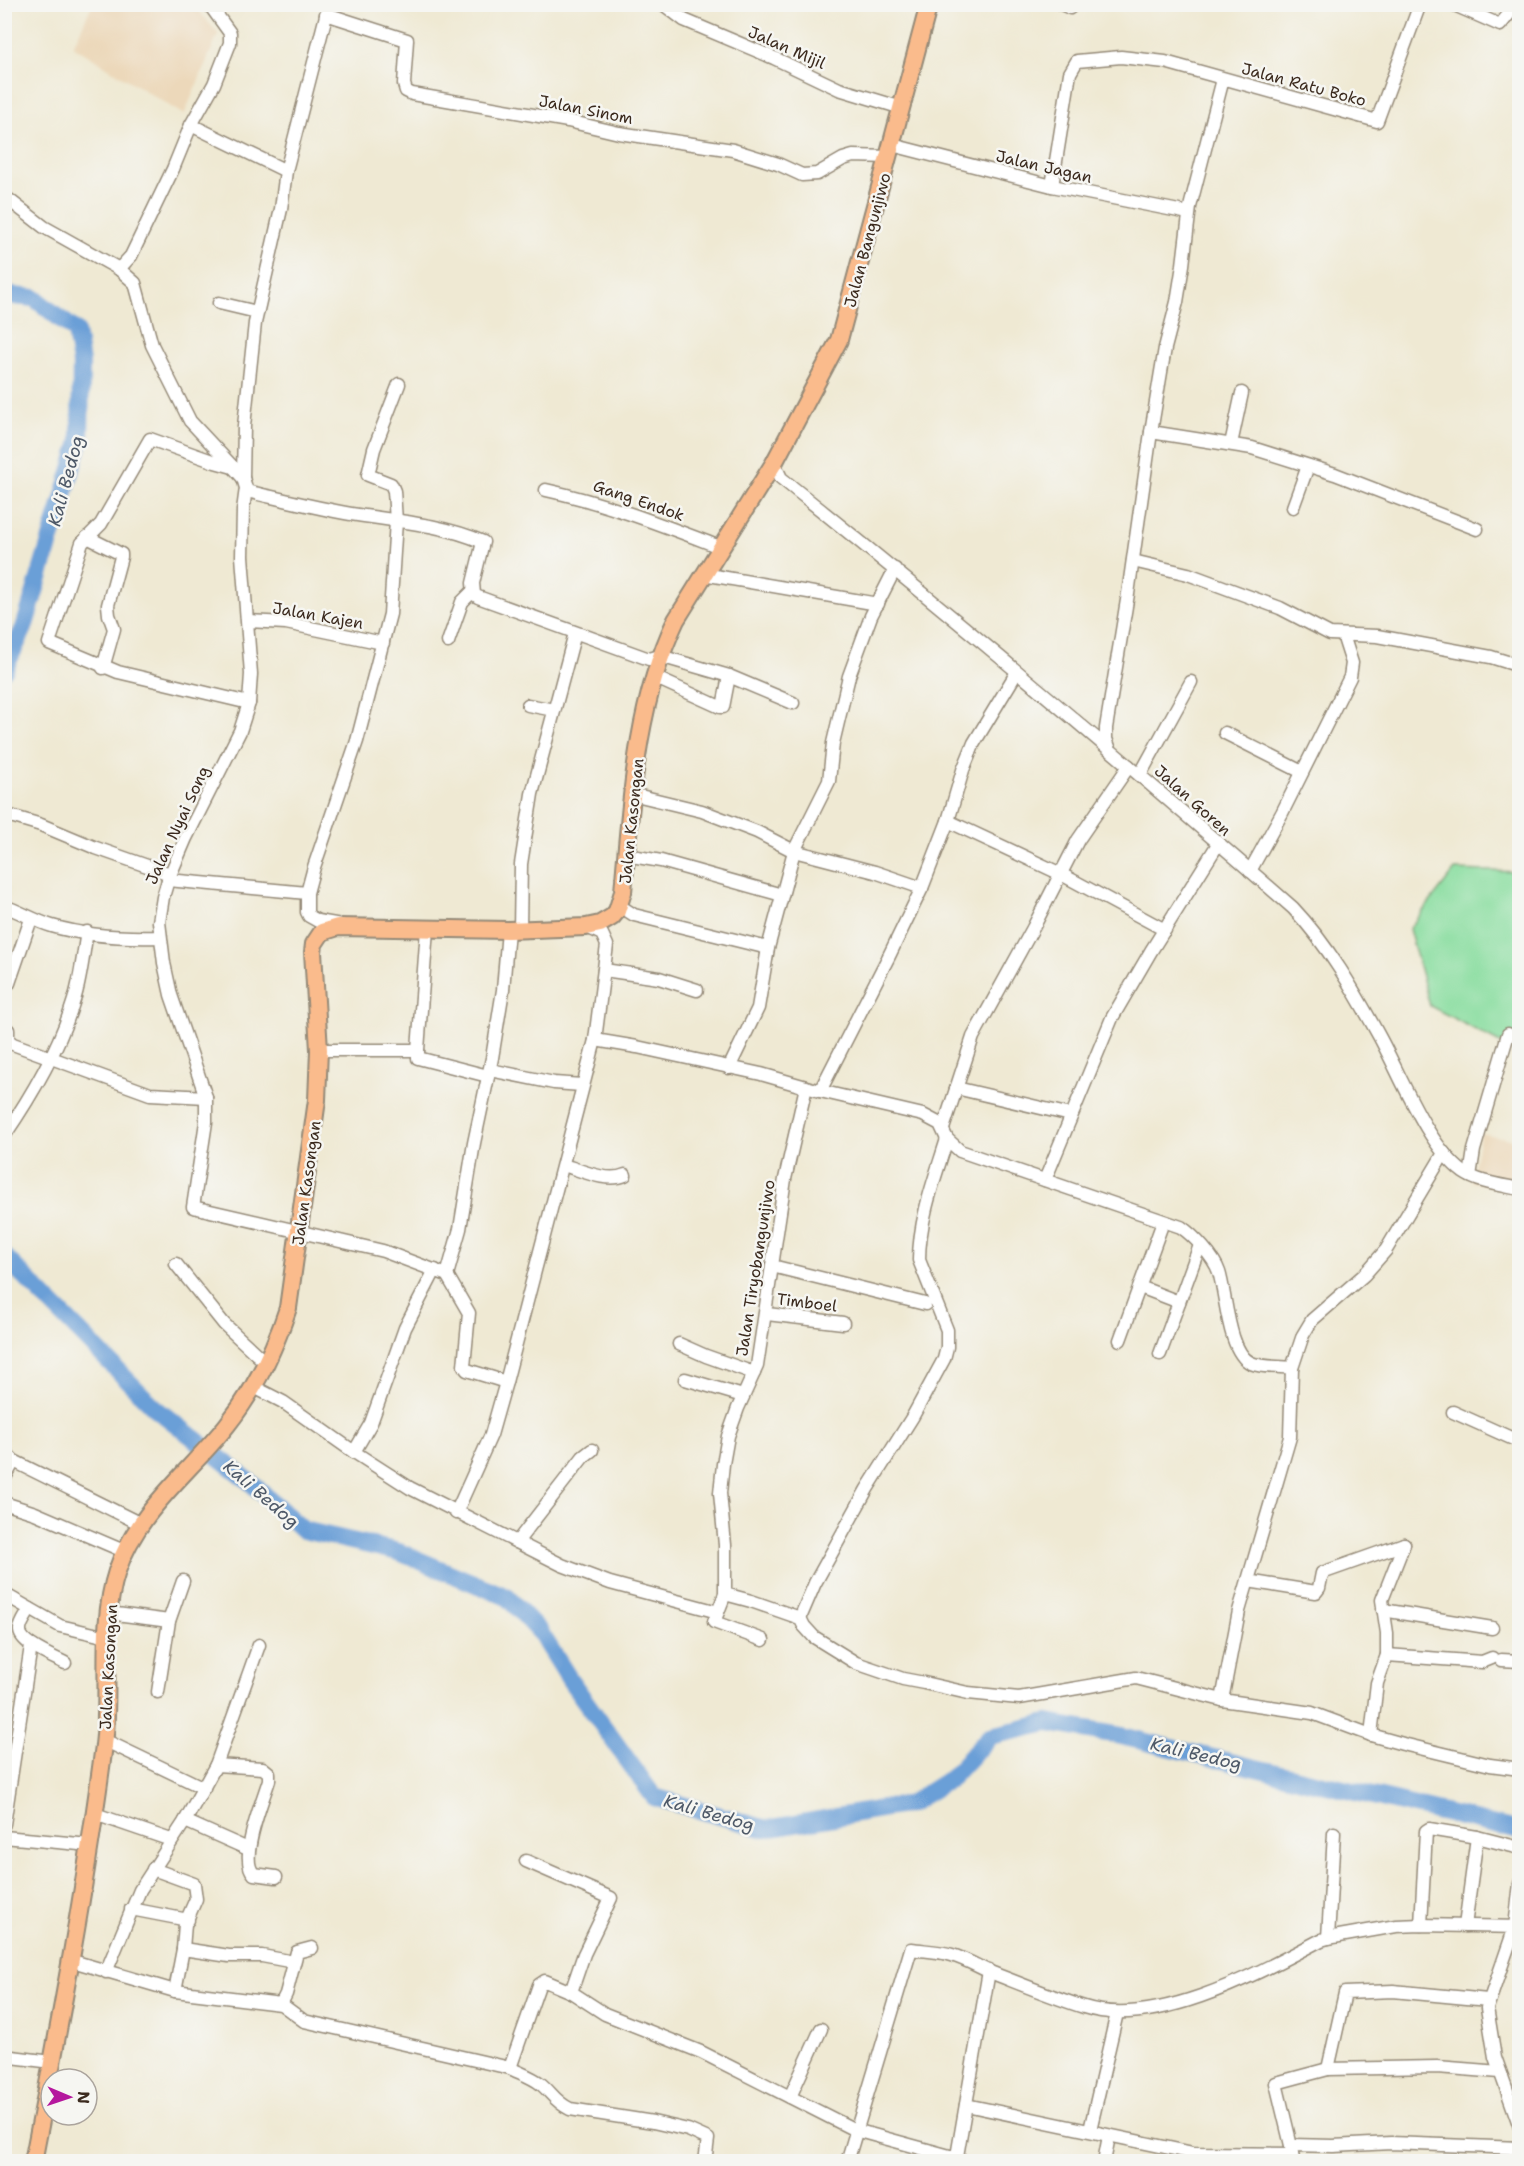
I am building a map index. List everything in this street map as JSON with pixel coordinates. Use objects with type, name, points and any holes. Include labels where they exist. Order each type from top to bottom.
[{"type":"main road","name":"Jalan Bangunjiwo","points":[[773,473],[839,340],[928,4]]},
{"type":"main road","name":"Jalan Kasongan","points":[[618,909],[623,892],[632,794],[642,732],[660,656],[676,620],[720,547],[773,473]]},
{"type":"main road","points":[[313,952],[314,944],[322,932],[328,928],[351,926],[514,930],[586,927],[606,921],[618,909]]},
{"type":"main road","name":"Jalan Kasongan","points":[[33,2162],[95,1814],[104,1740],[107,1637],[117,1572],[141,1524],[182,1473],[226,1426],[254,1387],[267,1364],[288,1308],[315,1122],[319,1050],[313,952]]},
{"type":"street","points":[[119,269],[131,256],[191,125],[214,84],[230,38],[227,28],[209,4]]},
{"type":"street","name":"Jalan Mijil","points":[[663,4],[684,20],[774,58],[839,89],[902,108]]},
{"type":"street","name":"Jalan Ratu Boko","points":[[1052,186],[1070,73],[1077,61],[1121,57],[1182,66],[1377,120],[1420,4]]},
{"type":"street","points":[[1452,4],[1509,19],[1517,4]]},
{"type":"street","name":"Jalan Nyai Song","points":[[298,1232],[193,1207],[206,1122],[206,1097],[171,995],[160,938],[160,912],[169,877],[240,731],[249,703],[251,674],[242,556],[243,510],[246,491],[243,478],[244,426],[257,312],[281,209],[295,127],[327,9]]},
{"type":"street","name":"Jalan Sinom","points":[[327,9],[407,40],[404,84],[406,91],[412,94],[568,121],[620,134],[733,150],[778,164],[802,175],[817,174],[852,156],[890,151]]},
{"type":"street","points":[[1109,748],[1106,728],[1165,348],[1177,302],[1189,213],[1223,79]]},
{"type":"street","points":[[191,125],[286,171]]},
{"type":"street","name":"Jalan Jagan","points":[[890,151],[1189,213]]},
{"type":"street","points":[[4,196],[44,226],[119,269],[135,284]]},
{"type":"street","points":[[131,256],[135,284],[152,345],[190,421],[243,478]]},
{"type":"street","points":[[219,303],[257,312]]},
{"type":"street","points":[[313,952],[307,912],[307,893],[357,741],[383,643],[392,597],[396,521],[393,487],[391,484],[368,475],[374,449],[399,384]]},
{"type":"street","points":[[1231,444],[1242,393]]},
{"type":"street","points":[[1151,432],[1252,448],[1335,474],[1477,529]]},
{"type":"street","points":[[233,467],[150,439],[101,524],[82,543],[49,643],[103,668],[199,693],[249,703]]},
{"type":"street","points":[[1293,507],[1308,466]]},
{"type":"street","name":"Jalan Goren","points":[[773,473],[895,569],[1109,748],[1293,908],[1316,933],[1380,1037],[1418,1110],[1444,1153],[1470,1176],[1520,1189]]},
{"type":"street","name":"Gang Endok","points":[[546,490],[623,510],[720,547]]},
{"type":"street","points":[[246,491],[320,509],[446,529],[483,542],[473,583],[473,591],[478,597],[649,659],[660,656],[729,676],[793,703]]},
{"type":"street","points":[[87,537],[121,554],[122,557],[108,605],[114,629],[103,668]]},
{"type":"street","points":[[1133,561],[1188,574],[1289,611],[1330,634],[1377,636],[1491,657],[1520,666]]},
{"type":"street","points":[[729,1068],[755,1017],[768,948],[794,851],[829,781],[833,743],[849,676],[895,569]]},
{"type":"street","points":[[704,574],[878,604]]},
{"type":"street","points":[[448,642],[462,602],[473,591]]},
{"type":"street","name":"Jalan Kajen","points":[[248,621],[286,623],[383,643]]},
{"type":"street","points":[[447,1275],[460,1229],[474,1143],[489,1073],[514,930],[532,794],[575,633]]},
{"type":"street","points":[[1250,871],[1350,677],[1352,663],[1343,635]]},
{"type":"street","points":[[820,1091],[922,888],[974,743],[1017,672]]},
{"type":"street","points":[[654,677],[723,707],[729,676]]},
{"type":"street","points":[[1140,775],[1191,682]]},
{"type":"street","points":[[528,705],[554,710]]},
{"type":"street","points":[[1089,732],[1099,733],[1106,728]]},
{"type":"street","points":[[1225,733],[1302,772]]},
{"type":"street","points":[[800,1618],[815,1583],[867,1489],[913,1416],[944,1359],[948,1339],[947,1330],[919,1260],[919,1250],[927,1204],[956,1088],[973,1037],[1034,928],[1078,840],[1129,766]]},
{"type":"street","points":[[632,794],[711,815],[757,832],[794,851],[875,872],[922,888]]},
{"type":"street","points":[[4,814],[41,825],[169,877],[307,893]]},
{"type":"street","points":[[948,820],[1061,874],[1165,930]]},
{"type":"street","points":[[1045,1180],[1112,1018],[1218,844]]},
{"type":"street","points":[[626,855],[661,861],[782,895]]},
{"type":"street","points":[[4,906],[55,927],[104,935],[160,938]]},
{"type":"street","points":[[456,1513],[491,1435],[506,1382],[595,1040],[604,970],[618,909],[768,948]]},
{"type":"street","points":[[307,912],[312,919],[351,926]]},
{"type":"street","points":[[4,987],[9,983],[31,919]]},
{"type":"street","points":[[586,927],[598,931],[606,938],[607,954]]},
{"type":"street","points":[[427,929],[418,1058],[489,1073],[582,1085]]},
{"type":"street","points":[[4,1136],[52,1058],[75,1000],[87,932]]},
{"type":"street","points":[[604,970],[658,978],[697,990]]},
{"type":"street","points":[[4,1028],[8,1031],[9,1042],[150,1094],[206,1097]]},
{"type":"street","points":[[1470,1176],[1474,1150],[1508,1034]]},
{"type":"street","points":[[595,1040],[761,1074],[820,1091],[923,1115],[935,1120],[960,1151],[1181,1227],[1194,1235],[1215,1263],[1229,1321],[1243,1357],[1250,1362],[1292,1368]]},
{"type":"street","points":[[319,1050],[418,1050]]},
{"type":"street","name":"Jalan Tiryobangunjiwo","points":[[725,1594],[725,1545],[720,1493],[728,1436],[758,1366],[785,1179],[806,1087]]},
{"type":"street","points":[[956,1088],[1071,1115]]},
{"type":"street","points":[[1222,1700],[1235,1630],[1290,1437],[1292,1368],[1303,1335],[1312,1320],[1364,1275],[1386,1250],[1444,1153]]},
{"type":"street","points":[[563,1165],[604,1176],[617,1178],[625,1175]]},
{"type":"street","points":[[1120,1340],[1163,1222]]},
{"type":"street","points":[[298,1232],[383,1251],[447,1275],[469,1313],[464,1366],[467,1370],[506,1382]]},
{"type":"street","points":[[1160,1353],[1200,1245]]},
{"type":"street","points":[[176,1264],[224,1324],[267,1364]]},
{"type":"street","points":[[772,1266],[925,1304]]},
{"type":"street","points":[[354,1452],[371,1423],[405,1329],[435,1270]]},
{"type":"street","points":[[1140,1287],[1179,1302]]},
{"type":"street","name":"Timboel","points":[[767,1314],[843,1323]]},
{"type":"street","points":[[679,1344],[754,1373]]},
{"type":"street","points":[[685,1379],[744,1396]]},
{"type":"street","points":[[254,1387],[283,1402],[410,1488],[562,1566],[718,1612]]},
{"type":"street","points":[[1453,1412],[1520,1442]]},
{"type":"street","points":[[516,1542],[583,1458],[592,1450]]},
{"type":"street","points":[[4,1451],[14,1461],[141,1524]]},
{"type":"street","points":[[4,1479],[14,1461]]},
{"type":"street","points":[[4,1503],[35,1513],[126,1552]]},
{"type":"street","points":[[1248,1581],[1316,1592],[1322,1573],[1404,1544],[1382,1600],[1387,1634],[1387,1655],[1377,1683],[1371,1735]]},
{"type":"street","points":[[158,1692],[170,1621],[183,1581]]},
{"type":"street","points":[[4,1594],[60,1626],[107,1637]]},
{"type":"street","points":[[763,1640],[714,1622],[725,1594],[751,1600],[800,1618],[814,1637],[856,1663],[903,1679],[968,1692],[1019,1698],[1136,1678],[1222,1700],[1312,1713],[1371,1735],[1490,1765],[1520,1769]]},
{"type":"street","points":[[30,1609],[19,1631],[31,1646],[65,1663]]},
{"type":"street","points":[[1383,1610],[1492,1628]]},
{"type":"street","points":[[110,1613],[170,1621]]},
{"type":"street","points":[[106,1972],[131,1909],[216,1765],[259,1645]]},
{"type":"street","points":[[4,1824],[31,1646]]},
{"type":"street","points":[[1387,1655],[1482,1662],[1496,1659],[1520,1661]]},
{"type":"street","points":[[104,1740],[204,1788]]},
{"type":"street","points":[[216,1765],[263,1768],[269,1774],[248,1849],[248,1863],[251,1872],[255,1875],[276,1877]]},
{"type":"street","points":[[95,1814],[171,1840]]},
{"type":"street","points":[[185,1821],[248,1849]]},
{"type":"street","points":[[1421,1925],[1426,1831],[1432,1828],[1520,1848]]},
{"type":"street","points":[[1328,1938],[1334,1833]]},
{"type":"street","points":[[4,1837],[90,1845]]},
{"type":"street","points":[[1466,1926],[1477,1837]]},
{"type":"street","points":[[526,1861],[611,1898],[584,1954],[571,1992]]},
{"type":"street","points":[[153,1869],[194,1884],[196,1899],[185,1924],[175,1991]]},
{"type":"street","points":[[1520,1883],[1517,1927],[1488,2000],[1487,2008],[1490,2036],[1520,2127]]},
{"type":"street","points":[[131,1909],[188,1920]]},
{"type":"street","points":[[847,2162],[911,1949],[950,1954],[1086,2008],[1117,2013],[1153,2008],[1198,1997],[1248,1977],[1328,1938],[1396,1926],[1517,1927]]},
{"type":"street","points":[[281,2004],[286,1994],[297,1952],[312,1948]]},
{"type":"street","points":[[183,1949],[229,1956],[262,1956],[294,1962]]},
{"type":"street","points":[[69,1960],[175,1991],[281,2004],[304,2021],[510,2068],[536,2080],[558,2102],[570,2109],[653,2122],[688,2130],[708,2139],[705,2162]]},
{"type":"street","points":[[510,2068],[541,1982],[549,1981],[605,2014],[701,2052],[855,2130],[956,2160],[989,1971]]},
{"type":"street","points":[[1328,2070],[1345,1993],[1393,1991],[1488,2000]]},
{"type":"street","points":[[1090,2130],[1117,2013]]},
{"type":"street","points":[[790,2097],[821,2029]]},
{"type":"street","points":[[4,2056],[52,2062]]},
{"type":"street","points":[[1293,2154],[1276,2083],[1328,2070],[1437,2067],[1500,2072]]},
{"type":"street","points":[[966,2105],[1193,2153],[1293,2154],[1333,2146],[1391,2143],[1520,2148]]},
{"type":"street","points":[[1104,2162],[1109,2136]]},
{"type":"shaded area","points":[[92,5],[194,5],[218,34],[184,115],[73,46]]},
{"type":"shaded area","points":[[1481,1133],[1519,1141],[1519,1192],[1471,1182]]},
{"type":"green space","points":[[1455,870],[1519,872],[1519,1053],[1430,1006],[1409,929]]},
{"type":"waterway","name":"Kali Bedog","points":[[4,295],[34,298],[76,331],[81,363],[80,442],[24,628],[4,670]]},
{"type":"waterway","name":"Kali Bedog","points":[[4,1256],[155,1408],[249,1481],[303,1530],[399,1552],[507,1597],[540,1632],[570,1680],[654,1797],[766,1829],[910,1804],[951,1778],[990,1736],[1048,1723],[1117,1735],[1520,1831]]}]
